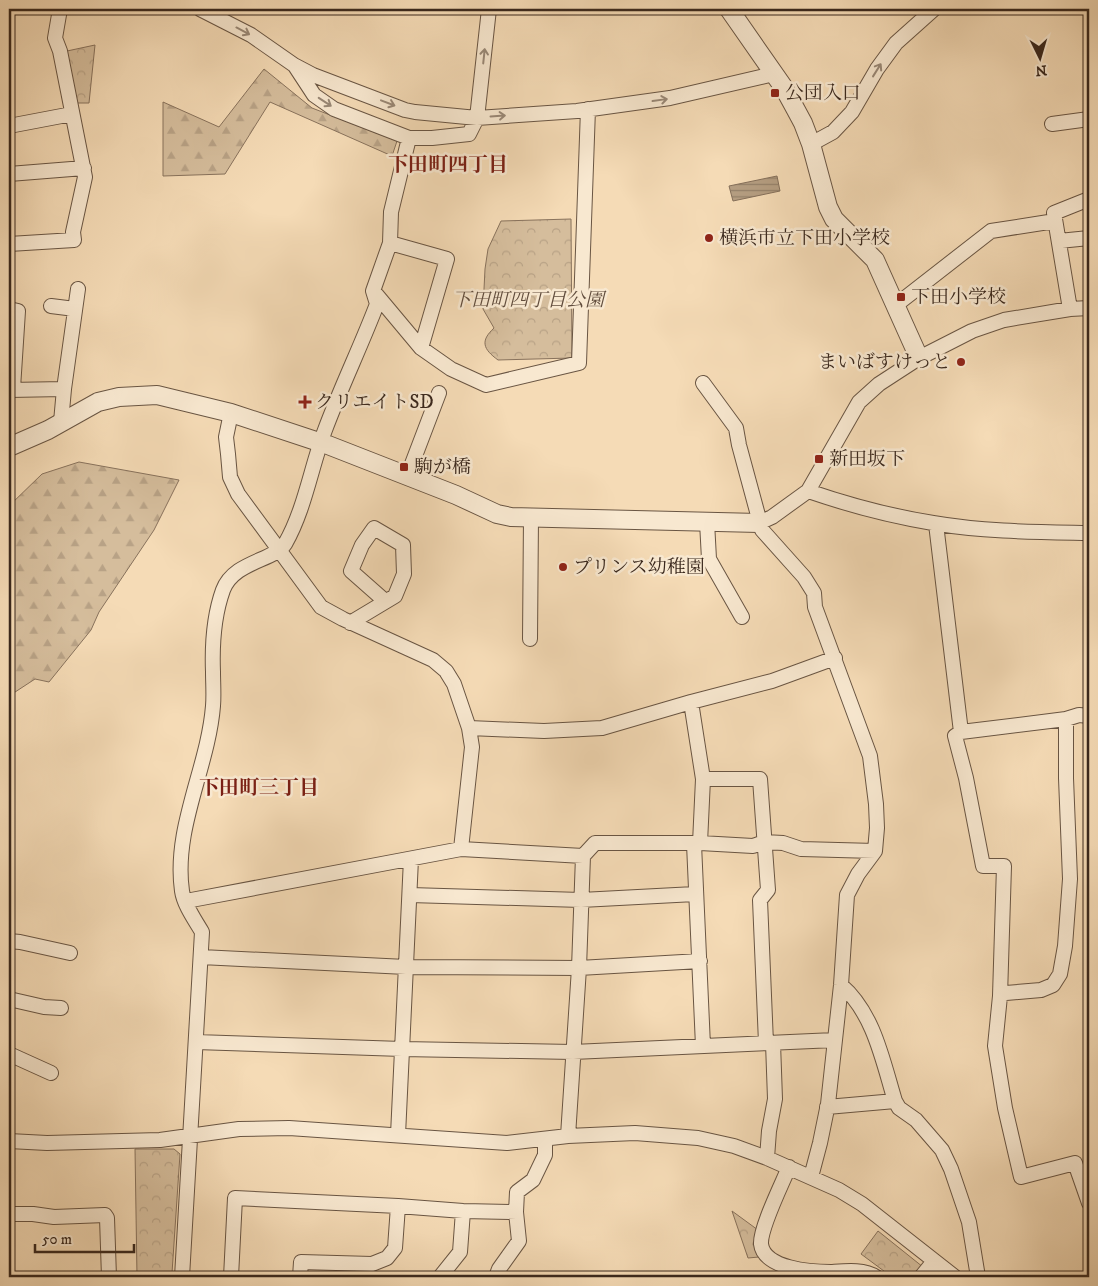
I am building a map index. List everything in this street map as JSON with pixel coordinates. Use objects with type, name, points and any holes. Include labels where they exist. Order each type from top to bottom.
[{"type":"street","points":[[9,244],[74,240],[73,232],[84,177],[84,168],[60,51],[55,38],[60,9]]},
{"type":"street","points":[[200,9],[251,35],[294,65],[312,75],[405,110],[477,118],[588,110],[670,98],[774,74]]},
{"type":"street","points":[[294,65],[314,95],[334,108],[409,138],[432,138],[469,134],[477,118],[489,9]]},
{"type":"street","points":[[729,9],[774,74],[796,110],[811,144],[828,206],[834,220],[875,260],[918,358]]},
{"type":"street","points":[[811,144],[833,132],[852,112],[877,69],[896,43],[934,9]]},
{"type":"street","points":[[373,291],[421,348],[451,369],[486,385],[579,363],[588,110]]},
{"type":"street","points":[[9,126],[72,114]]},
{"type":"street","points":[[1052,124],[1089,118]]},
{"type":"street","points":[[182,1277],[202,932],[182,893],[181,870],[184,835],[204,753],[213,706],[214,631],[223,589],[230,578],[246,565],[279,550],[284,545],[296,519],[324,431],[377,304],[373,291],[390,243],[391,212],[409,138]]},
{"type":"street","points":[[9,174],[84,168]]},
{"type":"street","points":[[1070,309],[1054,212],[1089,199]]},
{"type":"street","points":[[896,305],[991,231],[1055,221]]},
{"type":"street","points":[[1059,241],[1089,238]]},
{"type":"street","points":[[390,243],[447,259],[421,348]]},
{"type":"street","points":[[61,422],[78,289]]},
{"type":"street","points":[[51,306],[75,309]]},
{"type":"street","points":[[9,447],[39,435],[115,392],[157,395],[231,413],[321,443],[456,495],[497,514],[511,517],[758,523],[772,517],[808,491],[859,402],[879,384],[918,358],[972,331],[996,323],[1070,309],[1089,308]]},
{"type":"street","points":[[9,309],[18,311],[11,389],[64,390]]},
{"type":"street","points":[[703,383],[736,428],[758,523],[804,577],[814,593],[815,607],[870,756],[876,804],[876,851],[858,874],[847,895],[841,985],[827,1107],[811,1177]]},
{"type":"street","points":[[407,477],[439,393]]},
{"type":"street","points":[[231,413],[226,437],[230,477],[238,494],[321,607],[350,623],[433,660],[446,671],[454,684],[469,728],[472,746],[461,849]]},
{"type":"street","points":[[808,491],[845,504],[936,524],[1002,531],[1089,533]]},
{"type":"street","points":[[530,639],[531,517]]},
{"type":"street","points":[[707,522],[709,559],[742,617]]},
{"type":"street","points":[[936,524],[961,732]]},
{"type":"street","points":[[350,623],[395,596],[404,574],[403,545],[374,528],[362,545],[351,571],[385,601]]},
{"type":"street","points":[[469,728],[544,731],[602,728],[772,681],[835,658]]},
{"type":"street","points":[[691,702],[703,779],[695,894],[703,1046]]},
{"type":"street","points":[[1088,1197],[1075,1164],[1021,1178],[1005,1108],[994,1046],[1000,996],[1004,866],[983,866],[966,778],[955,736],[961,732],[1066,719],[1079,715],[1089,716]]},
{"type":"street","points":[[1000,996],[1006,993],[1041,990],[1053,985],[1060,974],[1065,946],[1070,880],[1066,719]]},
{"type":"street","points":[[703,779],[760,779],[768,890],[760,900],[769,1043],[775,1099],[768,1131],[767,1158]]},
{"type":"street","points":[[568,1136],[579,968],[583,856],[595,843],[753,846],[764,842],[783,843],[801,849],[876,851]]},
{"type":"street","points":[[186,901],[461,849],[583,856]]},
{"type":"street","points":[[398,1135],[411,859]]},
{"type":"street","points":[[410,896],[580,900],[695,894]]},
{"type":"street","points":[[9,942],[20,942],[70,953]]},
{"type":"street","points":[[201,957],[406,967],[579,968],[700,961]]},
{"type":"street","points":[[841,985],[849,992],[866,1017],[899,1108],[916,1120],[942,1150],[952,1168],[969,1222],[978,1277]]},
{"type":"street","points":[[9,999],[61,1008]]},
{"type":"street","points":[[196,1042],[573,1052],[835,1040]]},
{"type":"street","points":[[9,1054],[51,1073]]},
{"type":"street","points":[[827,1107],[895,1101]]},
{"type":"street","points":[[9,1141],[47,1143],[160,1140],[239,1129],[288,1128],[506,1142],[568,1136],[635,1133],[698,1138],[734,1146],[767,1158],[811,1177],[862,1204],[955,1277]]},
{"type":"street","points":[[496,1277],[499,1269],[519,1241],[516,1212],[517,1192],[533,1180],[545,1155],[545,1139]]},
{"type":"street","points":[[789,1167],[763,1233],[761,1242],[764,1254],[774,1261],[787,1266],[817,1272],[870,1273],[876,1277]]},
{"type":"street","points":[[231,1277],[235,1198],[463,1211],[516,1212]]},
{"type":"street","points":[[300,1277],[301,1262],[372,1264],[386,1258],[395,1248],[398,1206]]},
{"type":"street","points":[[440,1277],[460,1252],[463,1211]]},
{"type":"street","points":[[9,1214],[33,1214],[54,1217],[105,1215],[107,1218],[109,1277]]},
{"type":"street","points":[[921,1277],[934,1261]]},
{"type":"green space","points":[[95,45],[89,103],[75,103],[67,51]]},
{"type":"green space","points":[[264,69],[312,108],[397,141],[392,156],[270,102],[225,174],[163,176],[163,102],[219,127]]},
{"type":"green space","name":"下田町四丁目公園","points":[[571,219],[572,358],[498,360],[489,352],[485,345],[487,337],[494,328],[483,309],[488,249],[501,221]]},
{"type":"green space","points":[[79,462],[179,480],[154,530],[99,612],[91,630],[49,682],[35,679],[9,696],[9,506],[42,474]]},
{"type":"green space","points":[[135,1149],[174,1149],[180,1154],[172,1273],[169,1277],[137,1277]]},
{"type":"green space","points":[[732,1211],[758,1230],[756,1250],[759,1257],[748,1258]]},
{"type":"green space","points":[[878,1231],[923,1267],[915,1277],[892,1277],[861,1254]]},
{"type":"shaded area","points":[[777,176],[780,191],[733,201],[729,186]]},
{"type":"place","name":"公団入口","points":[[775,93]]},
{"type":"place","name":"横浜市立下田小学校","points":[[709,238]]},
{"type":"place","name":"下田小学校","points":[[901,297]]},
{"type":"place","name":"まいばすけっと","points":[[961,362]]},
{"type":"place","name":"クリエイトSD","points":[[305,402]]},
{"type":"place","name":"新田坂下","points":[[819,459]]},
{"type":"place","name":"駒が橋","points":[[404,467]]},
{"type":"place","name":"プリンス幼稚園","points":[[563,567]]},
{"type":"district","name":"下田町四丁目","points":[[448,165]]},
{"type":"district","name":"下田町三丁目","points":[[259,788]]}]
